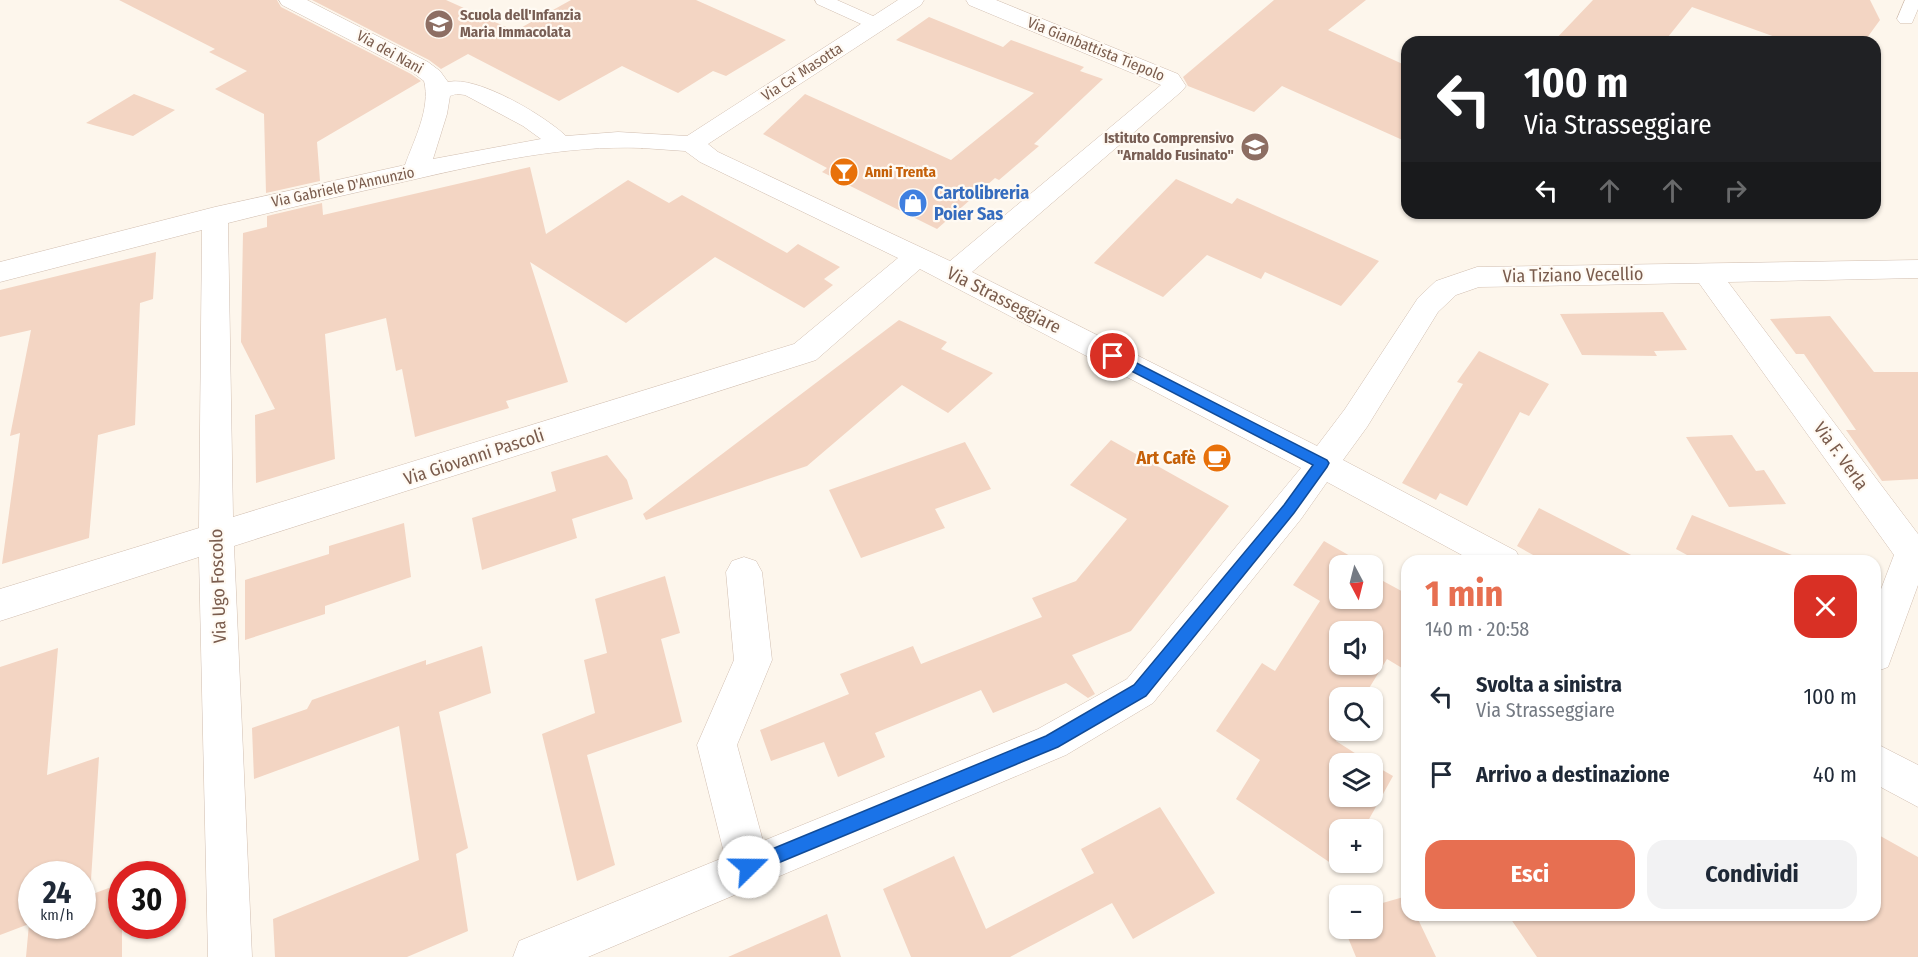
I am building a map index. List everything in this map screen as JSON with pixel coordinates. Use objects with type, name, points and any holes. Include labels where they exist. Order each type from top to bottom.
[{"type":"street","name":"Via dei Nani","points":[[290,0],[420,67],[433,76],[438,92],[436,106],[416,171]]},
{"type":"street","name":"Via Ca' Masotta","points":[[692,144],[913,0]]},
{"type":"street","name":"Via Gianbattista Tiepolo","points":[[952,274],[1174,86],[1170,79],[977,0]]},
{"type":"street","points":[[438,92],[456,87],[471,89],[532,121],[561,145]]},
{"type":"street","name":"Via Gabriele D'Annunzio","points":[[0,272],[214,216],[416,171],[594,141],[651,140],[692,144]]},
{"type":"street","name":"Via Strasseggiare","points":[[692,144],[709,157],[918,256],[1322,463],[1493,555]]},
{"type":"street","name":"Via Ugo Foscolo","points":[[214,216],[216,538],[230,957]]},
{"type":"street","name":"Via Giovanni Pascoli","points":[[0,605],[806,352],[918,256]]},
{"type":"street","name":"Via Tiziano Vecellio","points":[[535,957],[1052,742],[1140,691],[1289,509],[1356,418],[1428,305],[1446,288],[1477,277],[1918,269]]},
{"type":"street","name":"Via F. Verla","points":[[1706,272],[1915,552],[1881,640]]},
{"type":"street","points":[[744,572],[753,660],[717,745],[749,867]]},
{"type":"street","points":[[1881,766],[1918,788]]},
{"type":"lane","points":[[823,0],[876,24]]},
{"type":"lane","points":[[1906,19],[1913,0]]},
{"type":"building","points":[[119,0],[277,0],[281,7],[421,81],[317,142],[320,181],[266,193],[264,114],[215,89],[247,71],[209,52],[215,49]]},
{"type":"building","points":[[312,0],[446,0],[515,31],[571,0],[696,0],[786,40],[726,76],[713,71],[678,93],[622,66],[559,101],[468,54],[441,69],[429,60]]},
{"type":"building","points":[[1274,0],[1366,0],[1328,30],[1401,63],[1401,139],[1282,86],[1254,112],[1188,86],[1183,77]]},
{"type":"building","points":[[1593,0],[1870,0],[1880,20],[1868,36],[1772,36],[1692,7],[1669,36],[1559,36]]},
{"type":"building","points":[[929,17],[1003,47],[1011,40],[1084,67],[1080,71],[1103,79],[1034,144],[1039,146],[999,180],[995,178],[937,229],[822,172],[827,168],[763,134],[805,94],[951,160],[1034,93],[896,40]]},
{"type":"building","points":[[134,94],[175,110],[133,136],[86,123]]},
{"type":"building","points":[[530,167],[546,234],[628,180],[669,203],[682,195],[787,253],[798,244],[840,267],[824,279],[833,285],[804,308],[715,257],[626,323],[530,262],[568,382],[506,401],[509,408],[415,437],[402,369],[396,371],[386,318],[325,334],[335,459],[256,483],[255,415],[275,409],[241,342],[243,233],[267,227],[267,216],[322,203],[323,215]]},
{"type":"building","points":[[1176,179],[1232,204],[1237,198],[1379,261],[1341,306],[1265,272],[1261,279],[1207,255],[1163,297],[1094,263]]},
{"type":"building","points":[[156,252],[153,299],[140,303],[135,425],[98,435],[89,538],[2,564],[20,433],[10,436],[31,330],[0,337],[0,290]]},
{"type":"building","points":[[1663,312],[1687,350],[1654,351],[1657,356],[1582,355],[1560,314]]},
{"type":"building","points":[[1830,316],[1874,372],[1918,372],[1918,479],[1882,481],[1846,430],[1856,430],[1804,354],[1796,354],[1770,319]]},
{"type":"building","points":[[899,320],[947,342],[941,349],[993,373],[948,413],[902,385],[807,466],[646,520],[643,514]]},
{"type":"building","points":[[1479,351],[1549,384],[1529,416],[1520,412],[1467,506],[1440,493],[1436,500],[1402,483],[1463,384],[1457,382]]},
{"type":"building","points":[[1732,435],[1756,471],[1764,470],[1786,504],[1729,507],[1686,437]]},
{"type":"building","points":[[1111,440],[1229,506],[1131,631],[1072,655],[1095,694],[1088,698],[1066,683],[993,713],[981,690],[875,733],[885,757],[838,777],[824,742],[771,761],[760,730],[849,694],[840,674],[913,646],[921,664],[1042,617],[1032,598],[1076,581],[1127,519],[1070,485]]},
{"type":"building","points":[[965,442],[991,489],[935,509],[945,528],[861,558],[829,490]]},
{"type":"building","points":[[607,455],[627,480],[633,499],[572,519],[577,538],[482,570],[472,518],[556,491],[551,472]]},
{"type":"building","points":[[1539,508],[1631,555],[1533,555],[1517,546]]},
{"type":"building","points":[[1692,515],[1792,555],[1687,555],[1676,549]]},
{"type":"building","points":[[404,523],[411,577],[325,606],[325,614],[245,640],[245,580],[329,554],[329,546]]},
{"type":"building","points":[[1324,541],[1348,555],[1329,555],[1329,609],[1383,609],[1383,581],[1401,591],[1401,667],[1387,659],[1383,666],[1383,621],[1329,621],[1329,675],[1377,675],[1370,687],[1329,687],[1329,741],[1336,741],[1355,753],[1329,753],[1329,807],[1376,807],[1369,819],[1329,819],[1329,862],[1236,799],[1260,760],[1216,731],[1262,663],[1275,671],[1320,601],[1293,585]]},
{"type":"building","points":[[665,576],[680,633],[661,639],[682,722],[587,755],[615,865],[577,881],[542,734],[595,713],[584,660],[607,653],[595,599]]},
{"type":"building","points":[[482,646],[491,693],[439,712],[468,848],[456,854],[468,931],[407,957],[275,957],[273,919],[419,860],[399,726],[254,779],[252,728],[307,709],[312,700],[426,660],[426,665]]},
{"type":"building","points":[[58,648],[47,775],[99,757],[92,861],[18,861],[18,928],[0,935],[0,667]]},
{"type":"building","points":[[1383,770],[1393,776],[1383,794]]},
{"type":"building","points":[[1160,807],[1215,893],[1133,939],[1112,903],[1010,957],[911,957],[883,889],[954,856],[986,929],[1094,873],[1081,849]]},
{"type":"building","points":[[1881,836],[1918,857],[1918,957],[1537,957],[1512,921],[1881,921]]},
{"type":"building","points":[[108,888],[108,939],[122,939],[122,957],[26,957],[28,939],[96,939],[96,893]]},
{"type":"building","points":[[1401,898],[1401,921],[1419,921],[1436,957],[1356,957],[1349,939],[1383,939],[1383,903]]},
{"type":"building","points":[[827,914],[841,957],[728,957]]},
{"type":"place","name":"Scuola dell'Infanzia Maria Immacolata","points":[[439,24]]},
{"type":"place","name":"Istituto Comprensivo \"Arnaldo Fusinato\"","points":[[1255,147]]},
{"type":"place","name":"Anni Trenta","points":[[844,172]]},
{"type":"place","name":"Cartolibreria Poier Sas","points":[[913,203]]},
{"type":"place","name":"Art Cafè","points":[[1217,458]]},
{"type":"route","points":[[749,867],[1052,742],[1140,691],[1289,509],[1322,463],[1113,356]]}]
